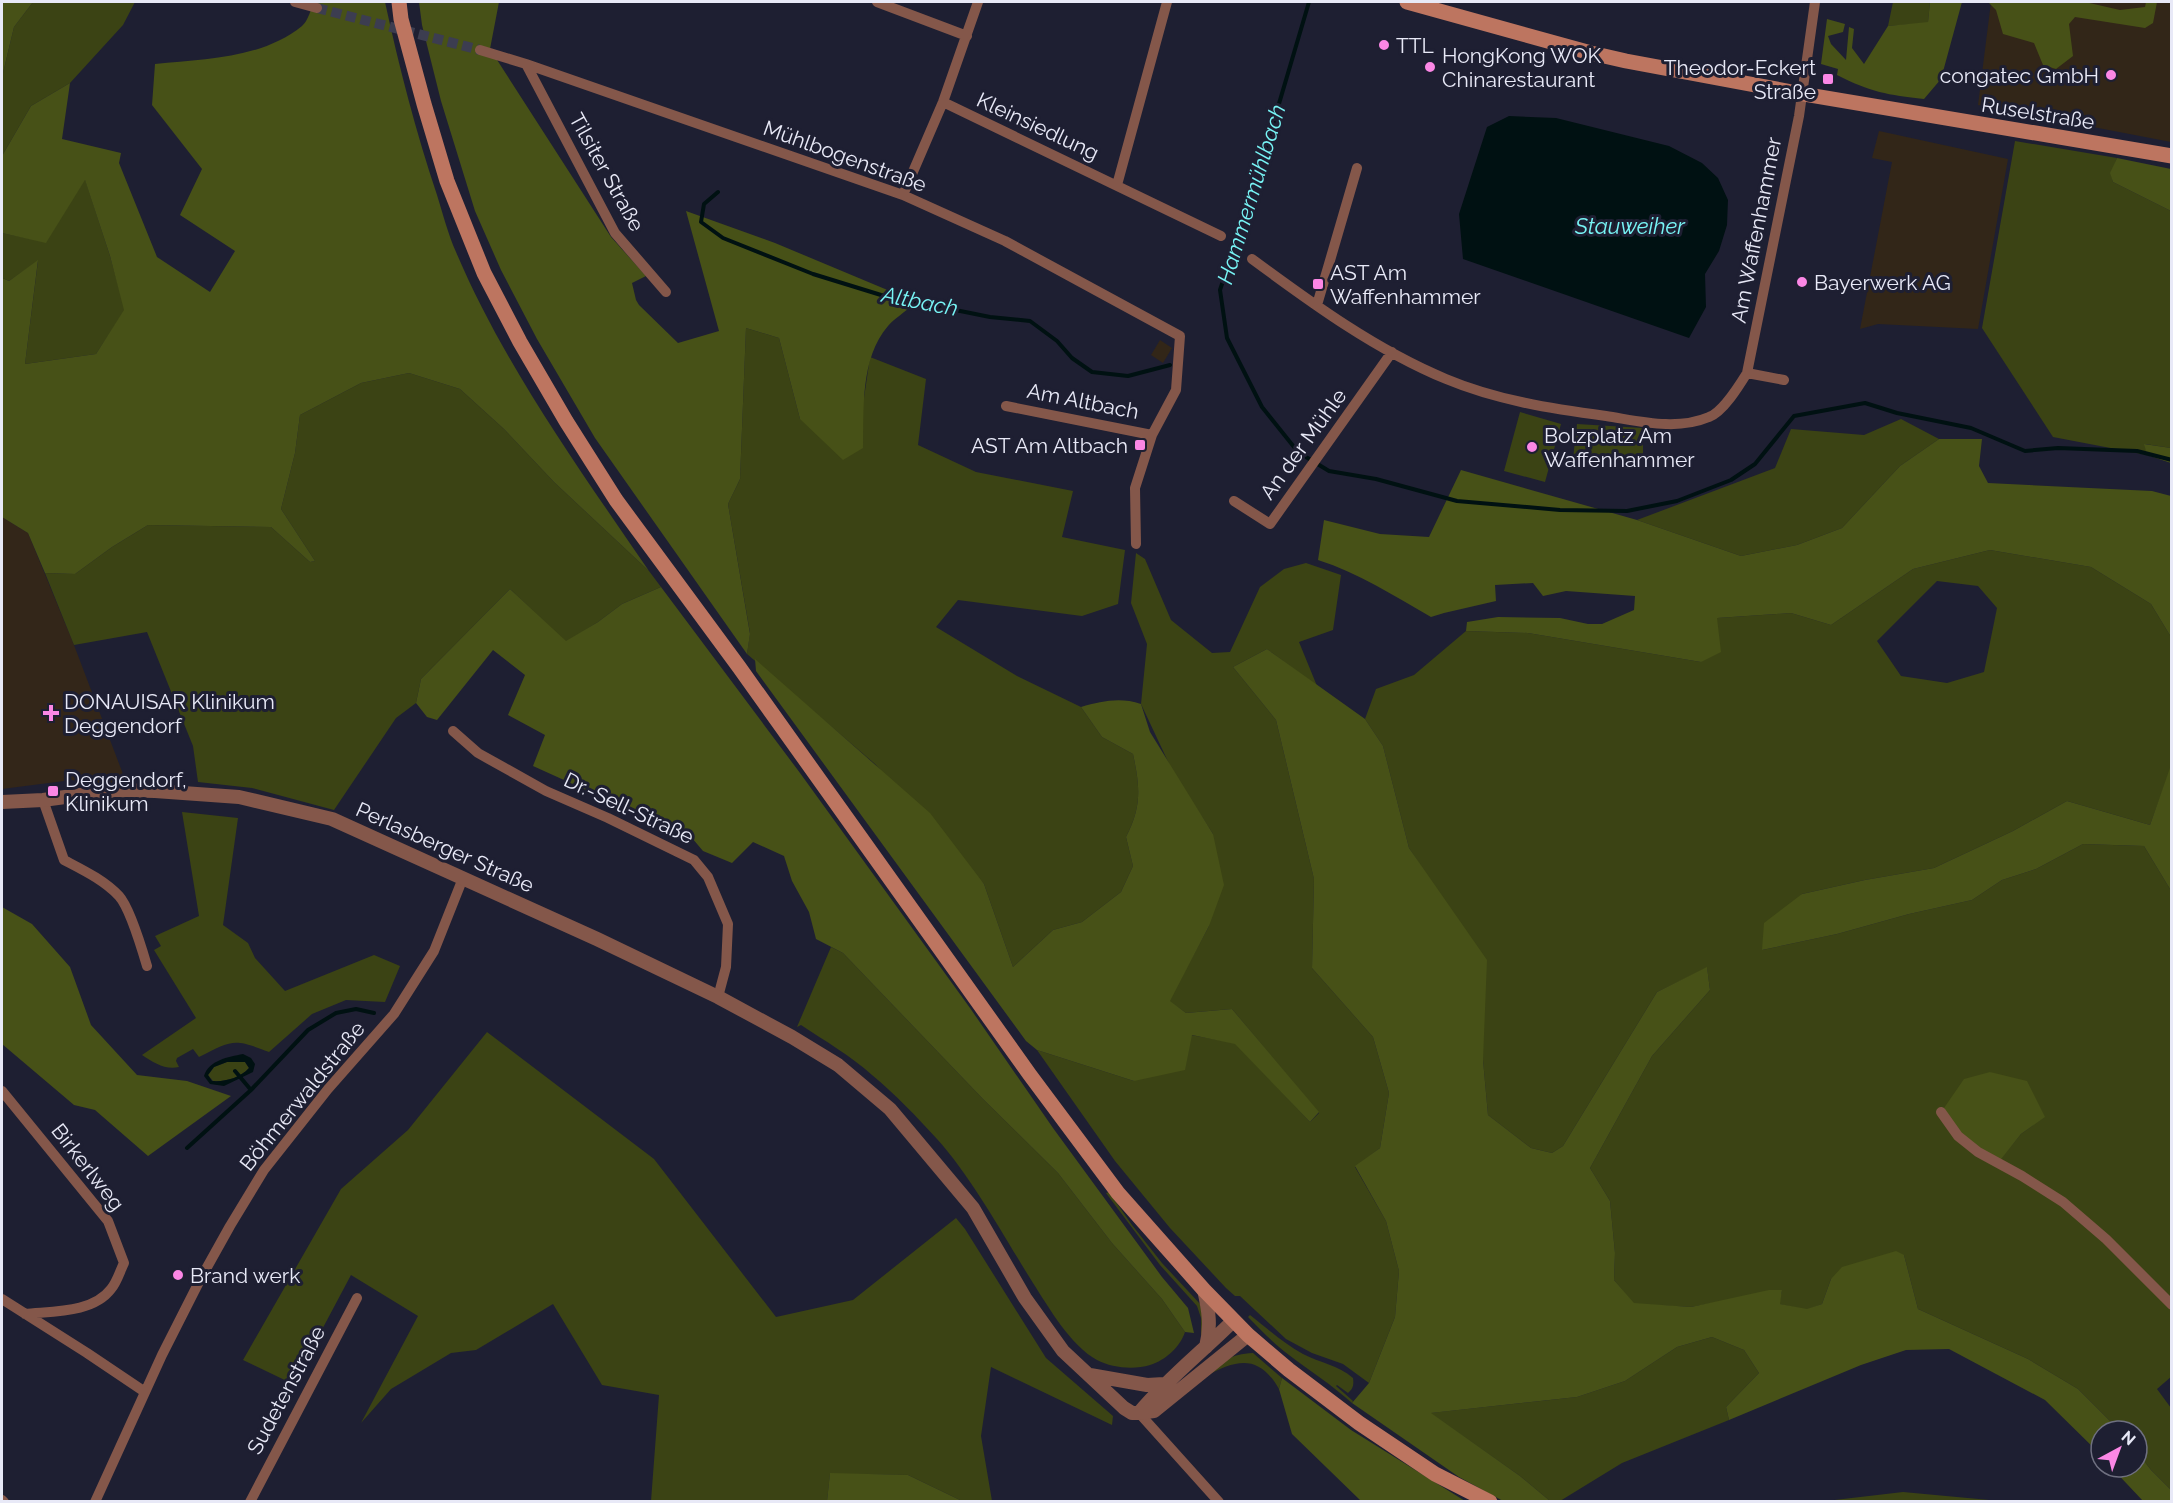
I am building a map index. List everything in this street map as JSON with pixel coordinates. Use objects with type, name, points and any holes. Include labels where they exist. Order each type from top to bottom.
[{"type":"main road","points":[[399,2],[401,19],[421,94],[447,181],[484,273],[520,342],[566,421],[616,500],[753,687],[1030,1075],[1118,1193],[1204,1290],[1248,1335],[1289,1370],[1359,1423],[1435,1474],[1490,1502]]},
{"type":"main road","name":"Ruselstraße","points":[[1407,2],[1591,53],[1803,94],[2172,156]]},
{"type":"street","points":[[295,2],[317,8]]},
{"type":"street","points":[[877,2],[967,36]]},
{"type":"street","name":"Kleinsiedlung","points":[[903,195],[943,102],[978,2]]},
{"type":"street","name":"Kleinsiedlung","points":[[1117,185],[1167,2]]},
{"type":"street","name":"Am Waffenhammer","points":[[1252,259],[1317,305],[1392,352],[1447,380],[1549,408],[1670,425],[1711,417],[1735,393],[1747,373],[1803,94],[1815,2]]},
{"type":"street","name":"Mühlbogenstraße","points":[[480,50],[903,195],[1005,241],[1180,336],[1176,390],[1152,435]]},
{"type":"street","name":"Tilsiter Straße","points":[[526,64],[615,233],[666,292]]},
{"type":"street","name":"Kleinsiedlung","points":[[943,102],[1221,236]]},
{"type":"street","points":[[1317,305],[1356,168]]},
{"type":"street","name":"An der Mühle","points":[[1234,501],[1270,524],[1392,352]]},
{"type":"street","points":[[1747,373],[1784,380]]},
{"type":"street","name":"Am Altbach","points":[[1006,406],[1152,435]]},
{"type":"street","points":[[1136,544],[1135,488],[1152,435]]},
{"type":"street","name":"Dr.-Sell-Straße","points":[[453,731],[478,753],[546,790],[694,860],[708,877],[728,924],[726,967],[718,997]]},
{"type":"street","name":"Perlasberger Straße","points":[[2,802],[43,800],[117,790],[239,797],[332,819],[718,997],[814,1049],[838,1065],[890,1109],[973,1208],[1025,1298],[1063,1350],[1124,1408],[1132,1413],[1138,1413]]},
{"type":"street","points":[[43,800],[64,860],[95,876],[121,897],[139,938],[147,966]]},
{"type":"street","name":"Böhmerwaldstraße","points":[[94,1502],[201,1278],[264,1170],[327,1089],[394,1014],[434,951],[463,878]]},
{"type":"street","name":"Birkerlweg","points":[[2,1091],[108,1221],[124,1263],[111,1289],[97,1303],[26,1314]]},
{"type":"street","points":[[1941,1112],[1958,1136],[1978,1152],[2063,1202],[2123,1256],[2172,1305]]},
{"type":"street","points":[[1204,1290],[1210,1314],[1210,1332],[1206,1348]]},
{"type":"street","name":"Sudetenstraße","points":[[250,1502],[357,1298]]},
{"type":"street","points":[[2,1299],[145,1392]]},
{"type":"street","points":[[1138,1413],[1164,1384],[1233,1321]]},
{"type":"street","points":[[1138,1413],[1154,1411],[1248,1335]]},
{"type":"street","points":[[1089,1375],[1147,1385],[1164,1384]]},
{"type":"street","points":[[1138,1413],[1219,1502]]},
{"type":"shaded area","points":[[1991,2],[2171,2],[2171,142],[1978,105]]},
{"type":"shaded area","points":[[1879,131],[2008,159],[1978,329],[1878,324],[1860,329],[1892,162],[1872,158]]},
{"type":"shaded area","points":[[1160,340],[1172,348],[1163,363],[1151,355]]},
{"type":"shaded area","name":"DONAUISAR Klinikum Deggendorf","points":[[2,517],[28,533],[126,782],[91,784],[72,780],[2,789]]},
{"type":"green space","points":[[2,2],[33,2],[14,27],[2,77]]},
{"type":"green space","points":[[33,2],[135,2],[123,25],[70,83],[31,106],[2,156],[2,77],[14,27]]},
{"type":"green space","points":[[314,2],[385,2],[408,99],[429,171],[456,252],[475,294],[545,416],[649,571],[460,389],[409,373],[361,383],[300,415],[295,453],[281,509],[315,561],[310,562],[271,527],[148,525],[75,574],[45,573],[28,533],[2,517],[2,278],[9,281],[38,260],[25,364],[96,354],[124,310],[110,256],[85,180],[46,243],[2,233],[2,156],[31,106],[70,83],[62,139],[121,153],[119,163],[157,257],[210,292],[235,251],[180,215],[202,169],[152,105],[155,64],[231,55],[269,45],[302,26]]},
{"type":"green space","points":[[419,2],[499,2],[490,49],[611,237],[646,276],[632,283],[639,305],[678,343],[719,331],[686,211],[775,243],[897,294],[913,305],[888,326],[872,353],[865,384],[863,448],[843,460],[800,419],[779,338],[746,328],[740,479],[728,504],[750,634],[747,654],[595,438],[537,339],[501,270],[475,211],[441,101],[422,25]]},
{"type":"green space","points":[[1893,2],[1930,2],[1928,23],[1888,26]]},
{"type":"green space","points":[[1930,2],[1962,2],[1941,79],[1924,99],[1870,89],[1837,75],[1838,69],[1821,64],[1827,19],[1845,24],[1843,32],[1828,36],[1831,44],[1846,60],[1849,27],[1854,29],[1852,48],[1864,64],[1888,26],[1928,22]]},
{"type":"green space","points":[[1988,2],[2085,2],[2120,10],[2145,7],[2146,2],[2157,2],[2153,23],[2145,28],[2075,17],[2069,24],[2073,56],[2056,69],[2043,65],[2034,43],[2003,34],[1996,10]]},
{"type":"green space","points":[[2015,141],[2117,158],[2111,173],[2113,182],[2171,211],[2171,448],[2145,444],[2147,455],[2053,437],[1982,328]]},
{"type":"green space","points":[[2117,158],[2171,169],[2171,211],[2113,182],[2110,173]]},
{"type":"green space","points":[[85,179],[125,310],[96,354],[25,364],[38,261],[9,281],[2,278],[2,233],[46,242]]},
{"type":"green space","points":[[746,328],[779,338],[800,419],[864,398],[870,357],[926,379],[918,445],[976,472],[1073,491],[1062,537],[1125,550],[1118,604],[1082,616],[958,600],[936,627],[1017,676],[1081,707],[1102,737],[1133,754],[1138,796],[1135,816],[1126,837],[1133,866],[1121,892],[1082,922],[1053,930],[1013,967],[984,884],[875,764],[747,654],[750,633],[728,504],[740,479]]},
{"type":"green space","points":[[409,373],[460,389],[649,571],[661,587],[622,604],[566,642],[510,589],[421,679],[416,703],[396,718],[334,810],[252,788],[198,782],[193,746],[147,632],[74,645],[45,573],[75,574],[148,525],[271,527],[310,562],[315,561],[281,509],[295,453],[300,415],[361,383]]},
{"type":"green space","name":"Bolzplatz Am Waffenhammer","points":[[1520,412],[1561,424],[1545,482],[1504,471]]},
{"type":"green space","points":[[1901,419],[1939,439],[1900,466],[1842,528],[1797,545],[1741,556],[1637,520],[1775,468],[1791,429],[1864,435]]},
{"type":"green space","points":[[1577,424],[1643,428],[1643,454],[1572,467]]},
{"type":"green space","points":[[1939,439],[1982,439],[1979,466],[1988,483],[2152,491],[2171,496],[2171,637],[2151,604],[2091,567],[1990,550],[1913,569],[1831,625],[1791,613],[1717,618],[1721,652],[1701,662],[1528,633],[1466,631],[1467,622],[1498,617],[1560,618],[1588,624],[1602,624],[1634,610],[1635,596],[1566,591],[1543,596],[1533,583],[1495,585],[1496,601],[1431,617],[1362,578],[1318,560],[1324,520],[1380,534],[1429,537],[1461,470],[1637,520],[1741,556],[1797,545],[1842,528],[1900,466]]},
{"type":"green space","points":[[2144,444],[2171,448],[2171,463],[2147,455]]},
{"type":"green space","points":[[1990,550],[2091,567],[2151,604],[2171,637],[2172,765],[2150,825],[2067,801],[2013,831],[1934,868],[1802,894],[1762,950],[1837,934],[1909,914],[1972,900],[2002,880],[2036,869],[2083,844],[2144,846],[2172,895],[2172,1376],[2157,1389],[2171,1408],[2171,1490],[2149,1467],[2149,1419],[2108,1419],[2078,1389],[2028,1359],[1918,1309],[1904,1255],[1831,1279],[1822,1304],[1807,1310],[1779,1304],[1782,1290],[1691,1307],[1634,1304],[1614,1280],[1615,1253],[1610,1201],[1590,1168],[1652,1056],[1710,990],[1707,968],[1657,992],[1563,1146],[1552,1153],[1531,1148],[1488,1115],[1483,1060],[1446,904],[1409,848],[1383,746],[1365,719],[1376,689],[1414,675],[1466,631],[1528,633],[1701,662],[1717,618],[1791,613],[1831,625],[1913,569]],"holes":[[[1937,581],[1978,586],[1997,608],[1984,672],[1947,683],[1901,676],[1877,641]],[[1990,1072],[2044,1117],[2021,1134],[1998,1162]]]},
{"type":"green space","points":[[1136,553],[1145,559],[1171,620],[1212,653],[1230,652],[1260,587],[1284,569],[1306,563],[1341,575],[1333,630],[1299,642],[1317,686],[1267,649],[1233,667],[1276,720],[1314,879],[1312,968],[1373,1037],[1389,1093],[1380,1148],[1355,1167],[1386,1221],[1399,1271],[1395,1317],[1369,1383],[1343,1364],[1312,1353],[1286,1339],[1240,1296],[1235,1296],[1226,1288],[1170,1228],[1115,1161],[1037,1050],[1134,1081],[1191,1035],[1235,1043],[1310,1122],[1319,1113],[1232,1009],[1186,1013],[1169,1001],[1209,926],[1213,834],[1172,770],[1141,704],[1147,644],[1131,603]]},
{"type":"green space","points":[[661,587],[800,773],[970,1008],[1053,1128],[1162,1277],[1188,1308],[1194,1333],[1185,1332],[1162,1299],[1112,1243],[1058,1173],[983,1099],[843,953],[816,939],[809,912],[792,881],[784,856],[753,842],[732,863],[703,851],[692,838],[533,766],[545,735],[508,715],[525,675],[493,650],[437,720],[427,717],[416,703],[421,679],[510,589],[566,641],[622,604]]},
{"type":"green space","points":[[1267,649],[1365,719],[1383,746],[1409,848],[1487,960],[1483,1060],[1488,1115],[1531,1148],[1552,1153],[1563,1146],[1657,992],[1707,967],[1710,990],[1652,1056],[1590,1168],[1610,1201],[1615,1253],[1614,1280],[1634,1303],[1691,1307],[1769,1290],[1782,1290],[1780,1304],[1807,1309],[1822,1304],[1831,1279],[1842,1267],[1896,1251],[1904,1255],[1918,1309],[2028,1359],[2078,1389],[2108,1419],[2089,1419],[2089,1443],[2045,1400],[1949,1349],[1906,1350],[1861,1365],[1729,1420],[1726,1407],[1759,1373],[1744,1350],[1712,1337],[1677,1347],[1625,1381],[1577,1397],[1431,1413],[1520,1476],[1550,1501],[1503,1501],[1459,1477],[1352,1403],[1369,1383],[1395,1317],[1399,1271],[1386,1221],[1355,1166],[1380,1148],[1389,1093],[1373,1037],[1312,968],[1314,879],[1276,720],[1233,667]]},
{"type":"green space","points":[[755,659],[930,813],[984,884],[1013,967],[1053,930],[1082,922],[1121,892],[1133,866],[1126,837],[1135,816],[1138,796],[1133,754],[1102,737],[1081,707],[1111,701],[1141,704],[1150,732],[1213,834],[1224,885],[1209,926],[1170,1001],[1186,1013],[1232,1009],[1319,1112],[1310,1122],[1235,1044],[1192,1035],[1185,1070],[1134,1081],[1037,1050],[1026,1041],[756,671]]},
{"type":"green space","points":[[2171,765],[2171,895],[2170,889],[2144,846],[2083,844],[2036,869],[2002,880],[1972,900],[1909,914],[1837,934],[1762,950],[1764,923],[1802,894],[1934,868],[2013,831],[2067,801],[2150,825]]},
{"type":"green space","points":[[182,812],[238,818],[223,925],[248,943],[255,958],[285,991],[374,955],[400,966],[385,1002],[346,1000],[312,1014],[269,1052],[240,1043],[227,1044],[199,1057],[193,1049],[177,1058],[179,1067],[174,1068],[160,1065],[142,1055],[196,1018],[154,950],[161,946],[155,936],[199,916]]},
{"type":"green space","points":[[2,907],[32,924],[70,967],[91,1025],[137,1075],[187,1081],[231,1096],[148,1156],[95,1110],[74,1105],[2,1044]]},
{"type":"green space","points":[[831,947],[843,953],[983,1099],[1058,1173],[1112,1243],[1162,1299],[1185,1332],[1180,1343],[1167,1356],[1150,1365],[1123,1367],[1097,1360],[1078,1346],[1053,1315],[976,1190],[937,1139],[914,1114],[864,1068],[801,1025],[797,1027]]},
{"type":"green space","points":[[487,1032],[654,1159],[776,1317],[853,1300],[956,1218],[1046,1358],[1113,1416],[1112,1425],[991,1367],[981,1436],[992,1501],[962,1501],[908,1475],[830,1474],[827,1501],[651,1501],[659,1395],[602,1385],[553,1304],[476,1350],[451,1353],[391,1389],[361,1423],[418,1316],[351,1275],[293,1384],[243,1360],[341,1189],[408,1130]]},
{"type":"green space","points":[[227,1062],[245,1062],[249,1068],[232,1079],[213,1081],[208,1075],[214,1067]]},
{"type":"green space","points":[[1990,1072],[2027,1081],[2045,1117],[2021,1134],[1998,1163],[1958,1136],[1944,1108],[1964,1079]]},
{"type":"green space","points":[[1109,1192],[1162,1263],[1201,1305],[1204,1331],[1201,1343],[1201,1318],[1197,1306],[1160,1265],[1106,1193]]},
{"type":"green space","points":[[1250,1315],[1296,1350],[1341,1370],[1353,1378],[1353,1387],[1348,1393],[1336,1386],[1353,1401],[1352,1403],[1278,1346],[1248,1317]]},
{"type":"green space","points":[[1712,1337],[1744,1350],[1759,1373],[1726,1407],[1729,1420],[1622,1463],[1560,1501],[1550,1501],[1520,1476],[1430,1413],[1577,1397],[1625,1381],[1677,1347]]},
{"type":"green space","points":[[1253,1353],[1282,1378],[1279,1389],[1264,1370],[1247,1363],[1237,1363],[1206,1376],[1227,1359]]},
{"type":"green space","points":[[1282,1378],[1351,1430],[1465,1501],[1361,1501],[1292,1434],[1279,1389]]},
{"type":"green space","points":[[2149,1467],[2171,1490],[2171,1501],[2143,1501],[2122,1479],[2149,1479]]},
{"type":"green space","points":[[830,1473],[908,1475],[962,1501],[827,1501]]},
{"type":"green space","points":[[1903,1492],[2000,1501],[1826,1501]]},
{"type":"water","name":"Stauweiher","points":[[1509,116],[1556,118],[1669,146],[1702,163],[1718,178],[1728,200],[1727,225],[1719,251],[1705,274],[1706,307],[1689,338],[1463,259],[1459,214],[1487,127]]},
{"type":"water","points":[[243,1054],[251,1058],[255,1064],[253,1072],[224,1086],[210,1084],[204,1076],[210,1066],[220,1060]],"holes":[[[227,1062],[245,1062],[249,1068],[232,1079],[212,1081],[208,1075],[214,1067]]]},
{"type":"waterway","name":"Hammermühlbach","points":[[1309,2],[1255,185],[1220,290],[1227,338],[1262,407],[1294,447],[1329,471],[1376,479],[1457,501],[1560,510],[1627,511],[1677,501],[1731,480],[1755,464],[1794,416],[1865,403],[1897,413],[1971,428],[2025,451],[2058,448],[2137,451],[2172,460]]},
{"type":"waterway","name":"Altbach","points":[[718,192],[704,204],[701,222],[723,238],[813,274],[881,295],[990,317],[1030,321],[1057,341],[1072,358],[1092,372],[1128,376],[1170,365]]},
{"type":"waterway","points":[[187,1148],[251,1090],[308,1030],[336,1013],[356,1009],[374,1013]]},
{"type":"waterway","points":[[235,1071],[251,1090]]},
{"type":"tunnel","points":[[317,8],[480,50]]},
{"type":"place","name":"TTL","points":[[1384,45]]},
{"type":"place","name":"HongKong WOK Chinarestaurant","points":[[1430,67]]},
{"type":"place","name":"congatec GmbH","points":[[2111,75]]},
{"type":"place","name":"Theodor-Eckert Straße","points":[[1828,79]]},
{"type":"place","name":"Bayerwerk AG","points":[[1802,282]]},
{"type":"place","name":"AST Am Waffenhammer","points":[[1318,284]]},
{"type":"place","name":"AST Am Altbach","points":[[1140,445]]},
{"type":"place","name":"Bolzplatz Am Waffenhammer","points":[[1532,447]]},
{"type":"place","name":"DONAUISAR Klinikum Deggendorf","points":[[51,713]]},
{"type":"place","name":"Deggendorf, Klinikum","points":[[53,791]]},
{"type":"place","name":"Brand werk","points":[[178,1275]]}]
